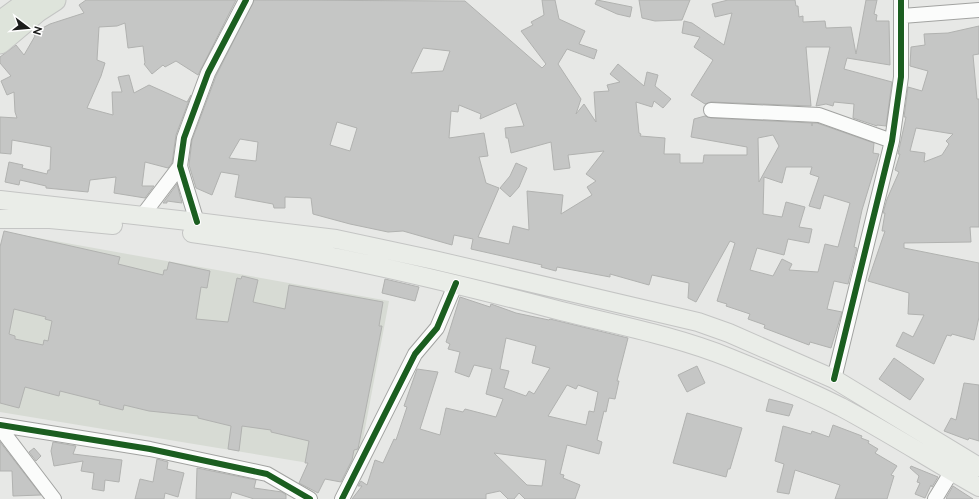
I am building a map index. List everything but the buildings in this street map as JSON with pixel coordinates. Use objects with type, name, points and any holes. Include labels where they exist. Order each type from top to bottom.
[{"type":"highway","points":[[0,43],[6,19],[30,0]]},
{"type":"highway","points":[[6,19],[55,0]]},
{"type":"main road","points":[[0,200],[336,239],[434,260],[698,322],[742,339],[834,380],[979,467]]},
{"type":"main road","points":[[0,220],[50,219],[194,234],[271,245],[345,259],[456,284],[687,344],[727,357],[841,407],[979,487]]},
{"type":"street","points":[[198,222],[180,166],[184,138],[208,73],[246,0]]},
{"type":"street","points":[[834,380],[892,141],[901,77],[901,0]]},
{"type":"street","points":[[902,16],[979,10]]},
{"type":"street","points":[[711,110],[819,115],[892,141]]},
{"type":"street","points":[[142,216],[180,166]]},
{"type":"street","points":[[342,499],[412,359],[437,328],[456,284]]},
{"type":"street","points":[[0,425],[150,449],[268,474],[310,499]]},
{"type":"street","points":[[0,428],[54,499]]},
{"type":"street","points":[[935,499],[952,471]]},
{"type":"shaded area","points":[[5,232],[389,301],[357,471],[0,412],[0,265]]},
{"type":"cycle path","points":[[197,222],[180,166],[184,138],[208,73],[246,0]]},
{"type":"cycle path","points":[[834,379],[892,141],[901,77],[901,0]]},
{"type":"cycle path","points":[[342,499],[415,354],[437,328],[456,283]]},
{"type":"cycle path","points":[[0,425],[150,449],[267,474],[310,499]]}]
